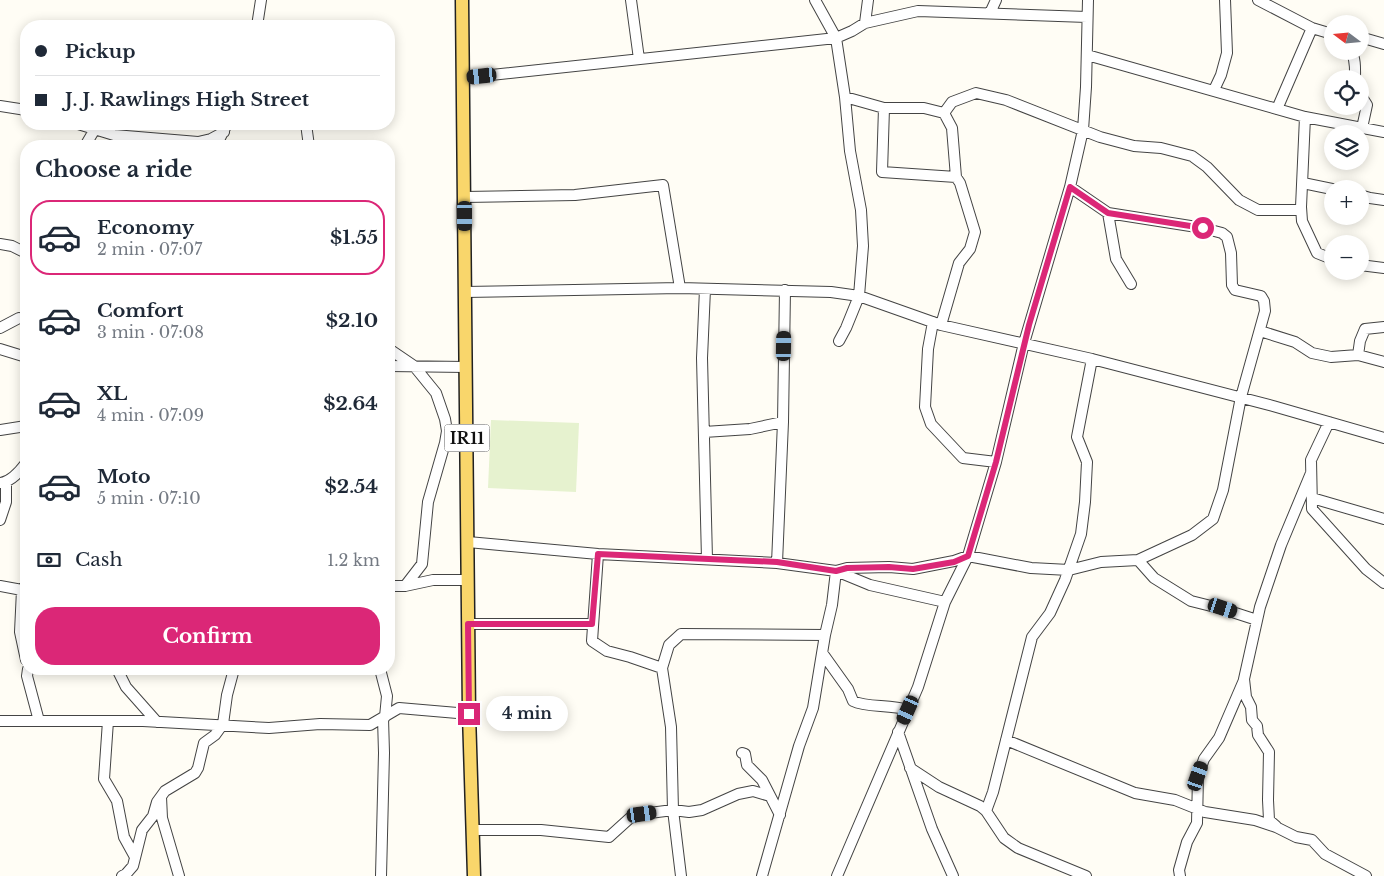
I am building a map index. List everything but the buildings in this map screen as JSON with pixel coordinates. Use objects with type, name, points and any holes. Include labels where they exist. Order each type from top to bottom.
[{"type":"main road","name":"IR11","points":[[462,0],[469,714],[474,876]]},
{"type":"street","points":[[258,20],[261,0]]},
{"type":"street","points":[[631,0],[639,59]]},
{"type":"street","points":[[815,0],[836,38],[845,97],[850,152],[861,210],[863,246],[859,296],[839,341]]},
{"type":"street","points":[[865,23],[868,0]]},
{"type":"street","points":[[990,13],[996,0]]},
{"type":"street","points":[[837,876],[918,687],[946,602],[968,556],[996,462],[1024,343],[1070,187],[1082,130],[1087,55],[1088,0]]},
{"type":"street","points":[[1214,90],[1221,75],[1227,53],[1225,0]]},
{"type":"street","points":[[1258,0],[1312,28],[1324,32]]},
{"type":"street","points":[[463,78],[836,38],[852,32],[865,23],[918,11],[1087,17]]},
{"type":"street","points":[[1277,109],[1312,28]]},
{"type":"street","points":[[1369,40],[1384,44]]},
{"type":"street","points":[[1087,55],[1277,109],[1348,125]]},
{"type":"street","points":[[944,112],[952,102],[976,93],[1006,100],[1082,130],[1134,146],[1162,148],[1192,156],[1207,167],[1239,200],[1258,210],[1301,210]]},
{"type":"street","points":[[845,97],[884,108],[924,108],[944,112]]},
{"type":"street","points":[[0,106],[20,109]]},
{"type":"street","points":[[884,108],[882,172],[956,177]]},
{"type":"street","points":[[944,112],[952,128],[956,177],[960,183],[975,232],[970,249],[959,263],[928,349],[925,407],[931,424],[963,458],[996,462]]},
{"type":"street","points":[[1305,116],[1302,221],[1317,253],[1324,256]]},
{"type":"street","points":[[1369,129],[1384,132]]},
{"type":"street","points":[[89,140],[95,130],[114,135],[161,140]]},
{"type":"street","points":[[209,140],[222,130]]},
{"type":"street","points":[[1303,183],[1324,187]]},
{"type":"street","points":[[465,197],[575,195],[663,185],[680,288]]},
{"type":"street","points":[[836,571],[847,568],[889,567],[913,569],[954,562],[968,556],[1031,568],[1069,570],[1100,562],[1138,560],[1192,534],[1213,519],[1223,490],[1240,398],[1265,311],[1264,301],[1261,296],[1236,290],[1232,285],[1231,253],[1227,237],[1222,233],[1203,228],[1108,213],[1070,187]]},
{"type":"street","points":[[1369,198],[1384,200]]},
{"type":"street","points":[[1108,213],[1116,259],[1131,284]]},
{"type":"street","points":[[0,244],[20,247]]},
{"type":"street","points":[[1369,267],[1384,268]]},
{"type":"street","points":[[466,292],[680,288],[831,292],[859,296],[937,324],[1092,359],[1384,438]]},
{"type":"street","points":[[706,289],[702,358],[707,559]]},
{"type":"street","points":[[777,562],[783,422],[785,290]]},
{"type":"street","points":[[0,328],[19,318]]},
{"type":"street","points":[[1358,354],[1360,341],[1365,329],[1384,327]]},
{"type":"street","points":[[1260,331],[1295,342],[1312,353],[1331,358],[1358,354],[1384,362]]},
{"type":"street","points":[[0,349],[20,355]]},
{"type":"street","points":[[395,353],[414,366],[436,393],[447,431],[428,502],[422,564],[405,586]]},
{"type":"street","points":[[986,811],[1032,637],[1050,614],[1069,570],[1081,534],[1087,462],[1077,437],[1092,359]]},
{"type":"street","points":[[395,366],[466,367]]},
{"type":"street","points":[[704,432],[750,430],[783,422]]},
{"type":"street","points":[[1329,422],[1311,460],[1312,509],[1366,569],[1384,583]]},
{"type":"street","points":[[0,430],[20,427]]},
{"type":"street","points":[[447,431],[467,430]]},
{"type":"street","points":[[0,520],[6,502],[3,482],[20,470]]},
{"type":"street","points":[[1180,876],[1179,870],[1187,842],[1197,823],[1198,776],[1204,759],[1219,738],[1244,679],[1257,620],[1281,545],[1311,473]]},
{"type":"street","points":[[1312,498],[1384,519]]},
{"type":"street","points":[[468,542],[598,554],[777,562],[836,571],[870,585],[946,602]]},
{"type":"street","points":[[598,554],[592,641],[607,651],[662,668]]},
{"type":"street","points":[[1138,560],[1154,578],[1192,601],[1223,608],[1257,620]]},
{"type":"street","points":[[762,876],[799,746],[813,708],[825,635],[832,606],[836,571]]},
{"type":"street","points":[[395,586],[405,586],[433,580],[468,580]]},
{"type":"street","points":[[0,586],[20,587]]},
{"type":"street","points":[[468,624],[592,624]]},
{"type":"street","points":[[681,876],[673,810],[671,726],[662,668],[669,645],[680,634],[825,635]]},
{"type":"street","points":[[823,654],[848,689],[853,701],[861,705],[898,706],[908,710]]},
{"type":"street","points":[[27,675],[39,721]]},
{"type":"street","points":[[120,675],[126,687],[157,722]]},
{"type":"street","points":[[122,876],[133,866],[142,830],[153,816],[165,790],[195,773],[204,743],[223,724],[227,695],[232,675]]},
{"type":"street","points":[[381,876],[384,717],[387,696],[382,675]]},
{"type":"street","points":[[1244,679],[1246,697],[1251,707],[1252,720],[1257,726],[1258,735],[1269,752],[1269,820],[1276,827]]},
{"type":"street","points":[[0,720],[157,722],[223,724],[269,728],[320,724],[370,725],[399,708],[469,714]]},
{"type":"street","points":[[108,721],[104,779],[117,801],[124,836],[135,857]]},
{"type":"street","points":[[898,732],[932,829],[953,876]]},
{"type":"street","points":[[1006,740],[1135,793],[1175,800],[1222,816],[1255,820],[1276,827],[1296,837],[1312,840],[1325,854],[1366,876]]},
{"type":"street","points":[[742,753],[745,754],[746,765],[762,780],[780,815]]},
{"type":"street","points":[[910,768],[940,787],[980,806],[986,811],[1004,838],[1018,848],[1086,876]]},
{"type":"street","points":[[753,791],[762,780]]},
{"type":"street","points":[[473,830],[540,830],[609,837],[630,818],[642,814],[673,810],[689,812],[702,810],[738,794],[753,791],[770,796]]},
{"type":"street","points":[[161,797],[162,818],[179,876]]},
{"type":"green space","points":[[491,420],[579,423],[576,492],[488,488]]},
{"type":"route","points":[[469,714],[468,624],[592,624],[598,554],[777,562],[836,571],[847,568],[889,567],[913,569],[954,562],[968,556],[996,462],[1024,343],[1070,187],[1108,213],[1203,228]]}]
